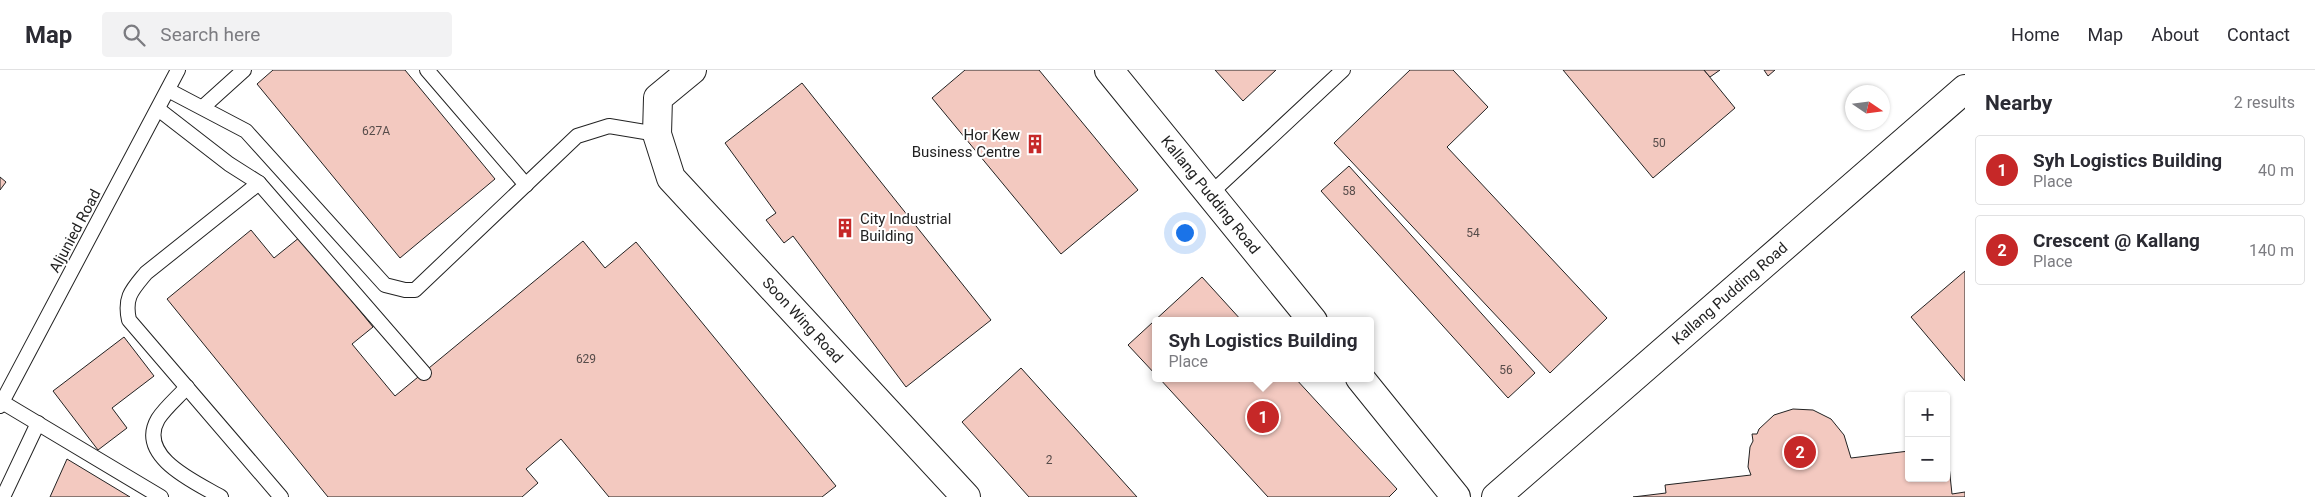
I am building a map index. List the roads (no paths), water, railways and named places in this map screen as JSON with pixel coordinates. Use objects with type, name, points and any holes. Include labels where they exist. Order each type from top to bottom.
[{"type":"street","points":[[657,134],[658,98],[692,70]]},
{"type":"street","name":"Kallang Pudding Road","points":[[1109,70],[1310,317]]},
{"type":"street","name":"Kallang Pudding Road","points":[[1496,497],[1965,89]]},
{"type":"street","name":"Soon Wing Road","points":[[657,134],[672,178],[966,497]]},
{"type":"street","points":[[1363,382],[1456,497]]},
{"type":"lane","name":"Aljunied Road","points":[[1,404],[178,70]]},
{"type":"lane","points":[[203,107],[244,70]]},
{"type":"lane","points":[[427,70],[526,185]]},
{"type":"lane","points":[[1210,194],[1343,70]]},
{"type":"lane","points":[[168,90],[246,131],[385,285],[405,290],[415,290],[577,136],[609,126],[657,134]]},
{"type":"lane","points":[[158,109],[229,164],[259,183],[424,373]]},
{"type":"lane","points":[[259,183],[146,273],[132,290],[126,306],[129,320],[281,497]]},
{"type":"lane","points":[[187,387],[158,420],[154,432],[155,446],[164,460],[175,470],[221,497]]},
{"type":"lane","points":[[1,404],[38,423],[161,497]]},
{"type":"lane","points":[[3,497],[38,423]]},
{"type":"place","name":"Hor Kew Business Centre","points":[[1035,144]]},
{"type":"place","name":"City Industrial Building","points":[[845,228]]},
{"type":"place","name":"Syh Logistics Building","points":[[1263,417]]},
{"type":"place","name":"Crescent @ Kallang","points":[[1800,452]]}]
